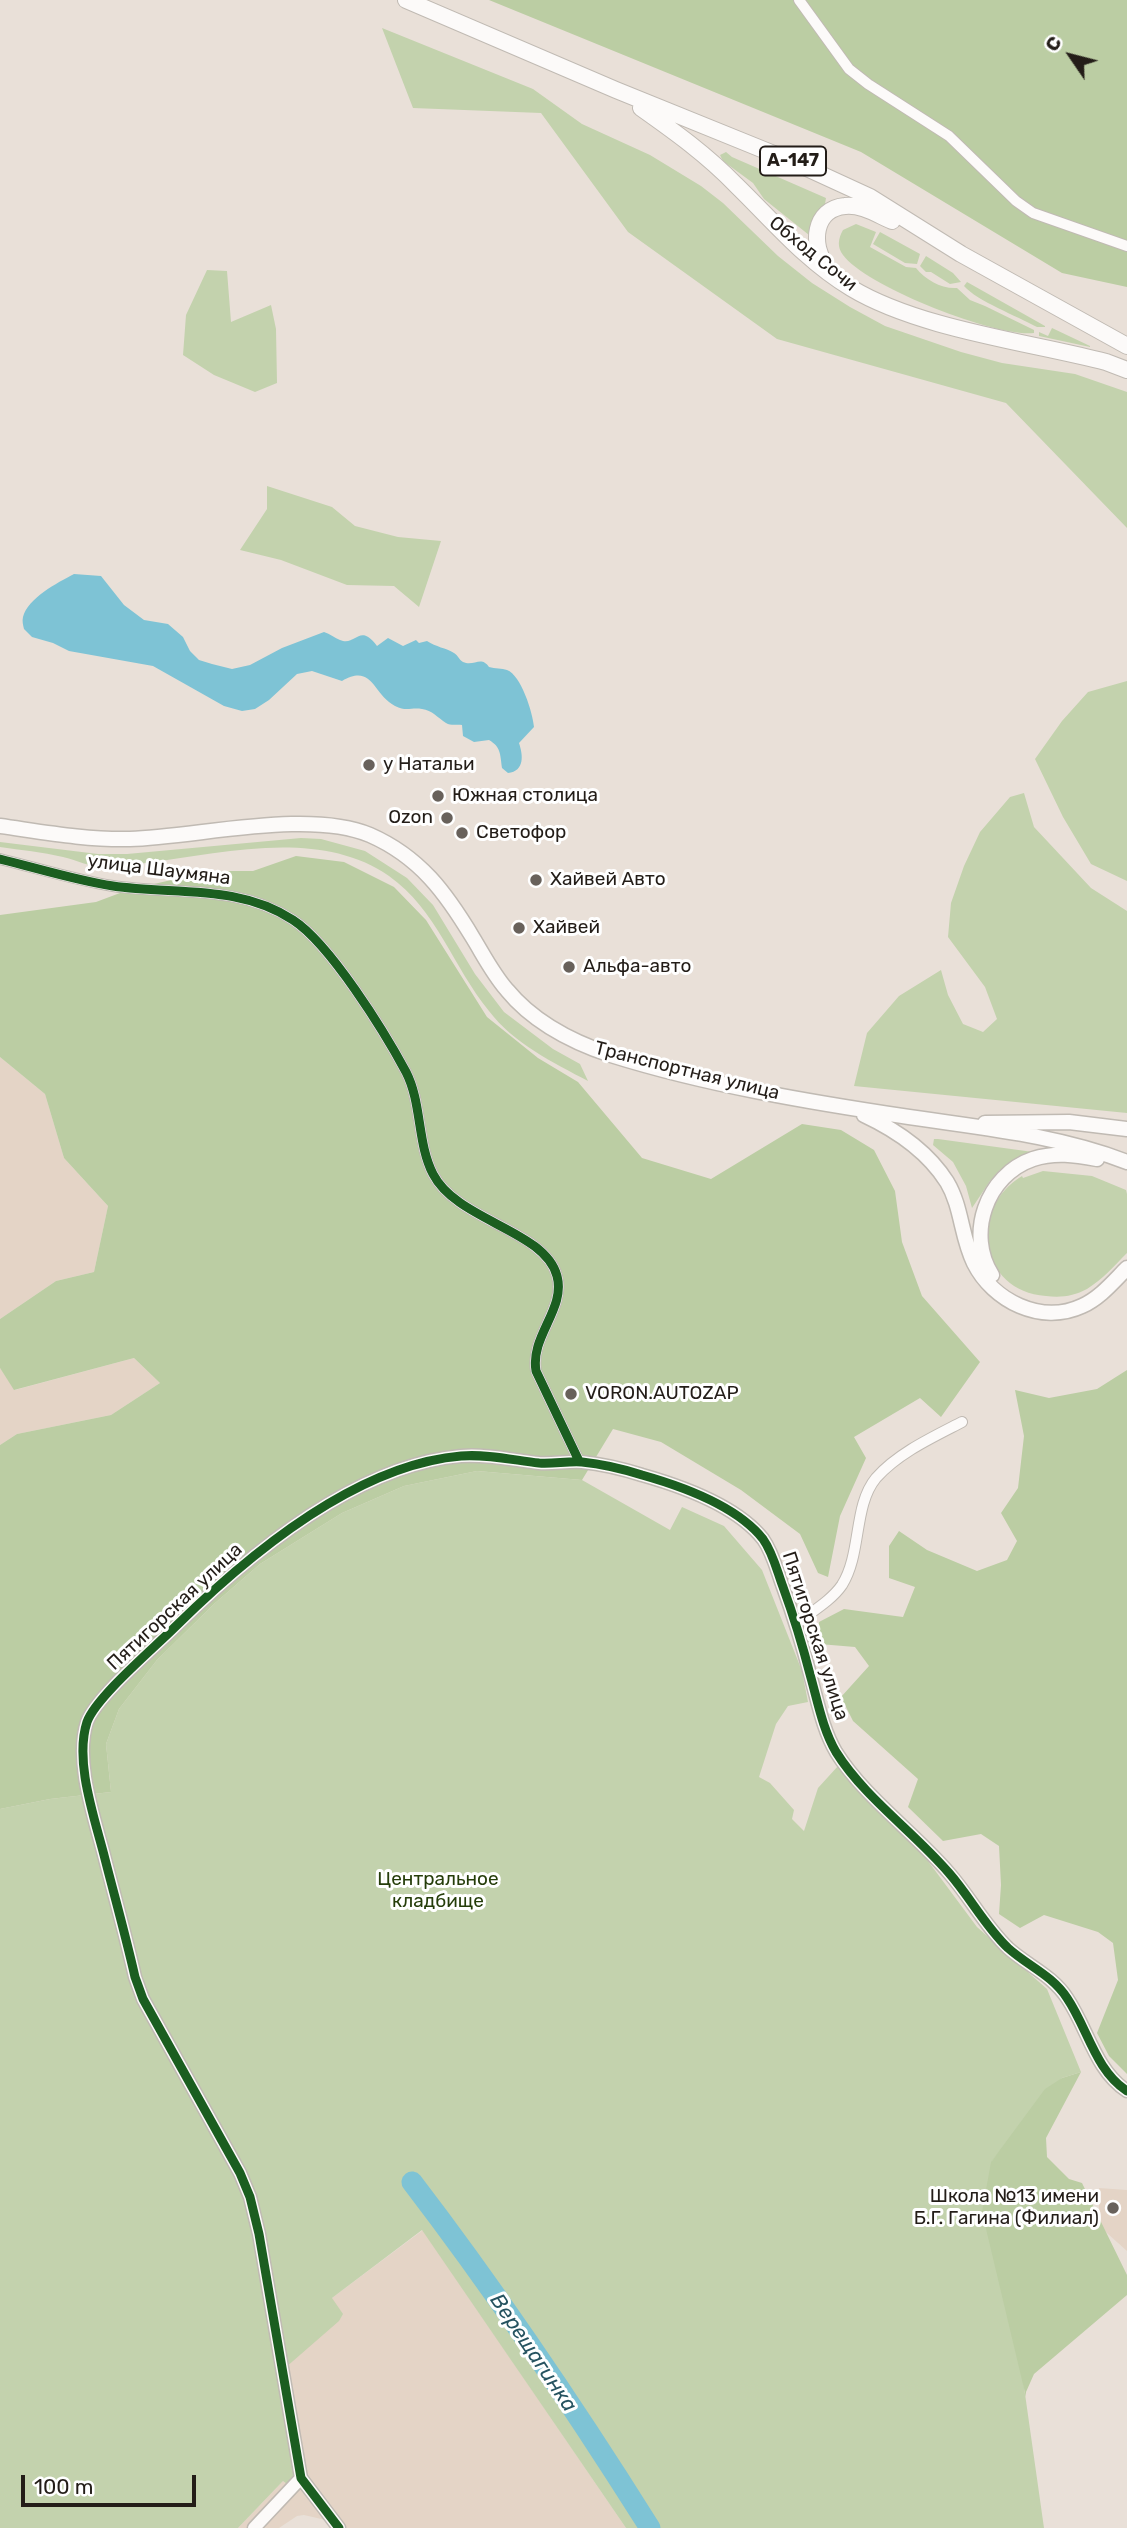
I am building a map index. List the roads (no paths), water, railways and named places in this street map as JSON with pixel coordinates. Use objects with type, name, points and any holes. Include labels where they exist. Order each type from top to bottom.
[{"type":"highway","name":"Обход Сочи","points":[[406,0],[796,163],[870,197],[961,254],[1127,346]]},
{"type":"highway","name":"Обход Сочи","points":[[616,90],[688,141],[737,185],[796,245],[832,275],[873,299],[919,316],[1107,362],[1127,370]]},
{"type":"highway","name":"А-147","points":[[832,275],[818,256],[815,242],[818,227],[825,215],[846,205],[863,208],[961,254]]},
{"type":"main road","name":"Транспортная улица","points":[[0,826],[100,838],[139,838],[281,825],[323,824],[345,827],[369,835],[419,866],[438,884],[507,991],[522,1006],[561,1035],[588,1047],[717,1082],[850,1109],[1066,1142],[1127,1163]]},
{"type":"main road","points":[[850,1109],[878,1122],[930,1160],[948,1183],[959,1212],[965,1240],[981,1276],[1003,1297],[1036,1311],[1067,1312],[1096,1298],[1127,1268]]},
{"type":"main road","points":[[947,1123],[1069,1122],[1127,1129]]},
{"type":"main road","points":[[1036,1311],[1005,1290],[984,1262],[980,1249],[980,1223],[995,1190],[1018,1166],[1045,1156],[1059,1154],[1127,1163]]},
{"type":"street","points":[[799,0],[849,69],[949,136],[1016,201],[1033,213],[1127,246]]},
{"type":"street","name":"улица Шаумяна","points":[[0,859],[111,885],[156,891],[206,891],[230,895],[254,902],[297,923],[314,936],[383,1034],[404,1069],[434,1176],[458,1202],[520,1236],[544,1255],[554,1268],[558,1278],[553,1311],[538,1340],[534,1359],[536,1371],[579,1461]]},
{"type":"street","points":[[796,1624],[842,1585],[853,1562],[866,1495],[875,1479],[919,1445],[962,1422]]},
{"type":"street","name":"Пятигорская улица","points":[[301,2478],[262,2248],[250,2197],[240,2173],[144,1999],[135,1977],[90,1801],[83,1755],[88,1721],[105,1696],[200,1602],[298,1523],[346,1494],[389,1474],[458,1456],[486,1456],[541,1463],[579,1461],[668,1482],[713,1502],[741,1520],[761,1538],[768,1549],[796,1624],[822,1721],[837,1753],[887,1811],[947,1870],[992,1931],[1024,1960],[1056,1982],[1081,2022],[1103,2068],[1113,2082],[1127,2091]]},
{"type":"street","points":[[254,2528],[301,2478],[340,2528]]},
{"type":"water","points":[[74,574],[101,576],[124,605],[144,620],[168,624],[183,637],[190,651],[199,660],[232,669],[250,665],[282,648],[324,632],[345,641],[366,636],[377,646],[388,638],[403,646],[416,640],[419,643],[427,641],[454,653],[463,662],[480,661],[489,667],[507,670],[521,687],[529,704],[534,727],[519,743],[522,757],[520,766],[514,772],[508,773],[502,768],[498,748],[489,740],[474,742],[463,736],[462,725],[448,724],[426,710],[395,706],[367,678],[360,676],[352,676],[342,681],[312,671],[297,674],[269,700],[255,709],[242,711],[224,706],[153,666],[69,651],[32,637],[23,626],[26,610],[44,592]]},
{"type":"waterway","name":"Верещагинка","points":[[412,2182],[535,2352],[650,2528]]},
{"type":"place","name":"у Натальи","points":[[369,765]]},
{"type":"place","name":"Южная столица","points":[[438,796]]},
{"type":"place","name":"Ozon","points":[[447,818]]},
{"type":"place","name":"Светофор","points":[[462,833]]},
{"type":"place","name":"Хайвей Авто","points":[[536,880]]},
{"type":"place","name":"Хайвей","points":[[519,928]]},
{"type":"place","name":"Альфа-авто","points":[[569,967]]},
{"type":"place","name":"VORON.AUTOZAP","points":[[571,1394]]},
{"type":"place","name":"Школа №13 имени Б.Г. Гагина (Филиал)","points":[[1113,2208]]},
{"type":"park label","name":"Центральное кладбище","points":[[438,1891]]}]
